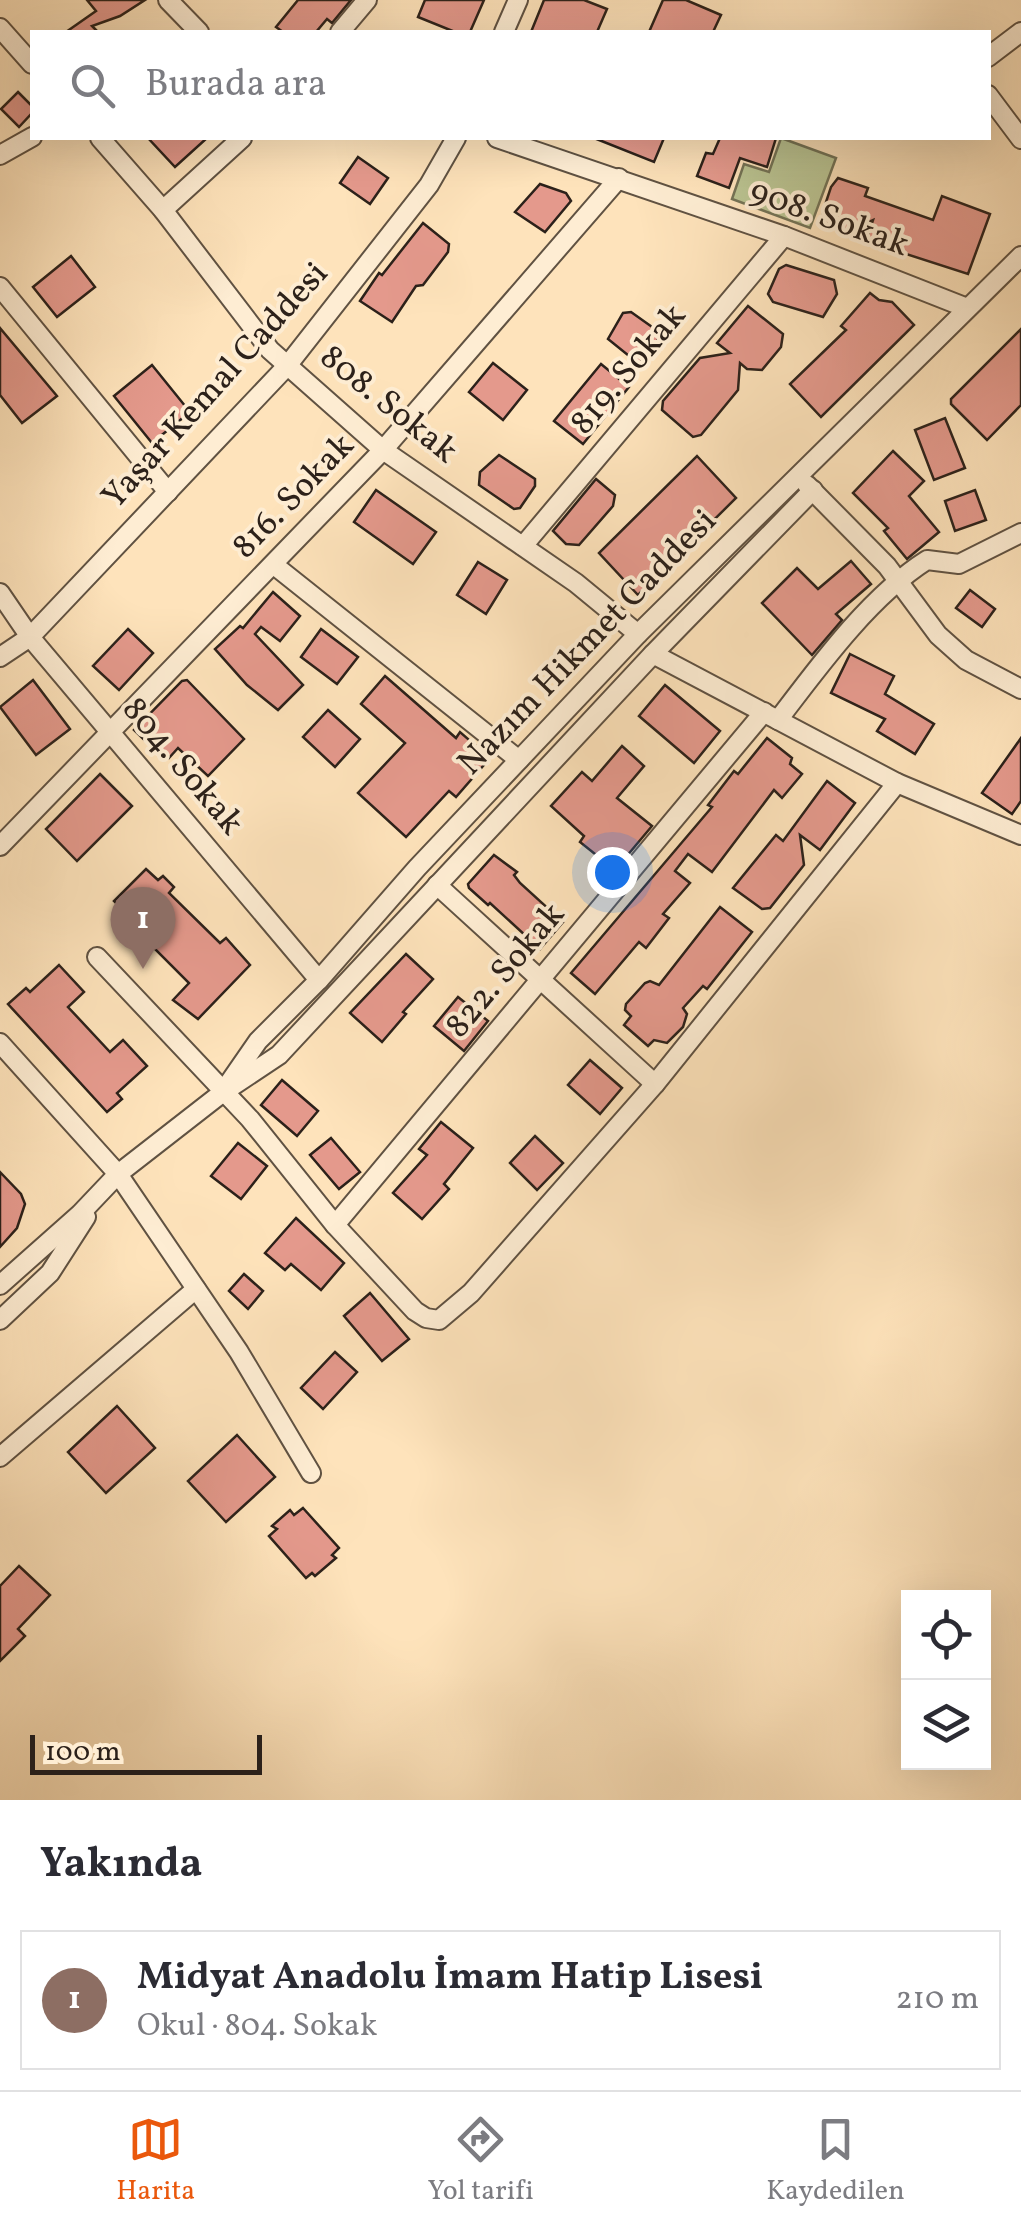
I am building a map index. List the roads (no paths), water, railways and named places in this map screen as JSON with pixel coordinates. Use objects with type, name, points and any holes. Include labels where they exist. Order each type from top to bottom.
[{"type":"street","points":[[168,0],[198,30]]},
{"type":"street","points":[[342,30],[367,0]]},
{"type":"street","points":[[505,30],[518,0]]},
{"type":"street","points":[[0,28],[30,62]]},
{"type":"street","points":[[991,56],[1021,32]]},
{"type":"street","points":[[991,99],[1021,139]]},
{"type":"street","points":[[0,155],[30,138]]},
{"type":"street","points":[[163,210],[240,140]]},
{"type":"street","name":"Yaşar Kemal Caddesi","points":[[0,657],[30,636],[288,366],[429,185],[455,140]]},
{"type":"street","name":"908. Sokak","points":[[503,140],[784,236],[966,308]]},
{"type":"street","name":"808. Sokak","points":[[112,142],[270,350],[383,450],[523,546],[638,634]]},
{"type":"street","name":"816. Sokak","points":[[0,846],[383,450],[619,178]]},
{"type":"street","name":"819. Sokak","points":[[523,546],[784,236]]},
{"type":"street","name":"Nazım Hikmet Caddesi","points":[[222,1093],[258,1041],[638,634],[1021,256]]},
{"type":"street","points":[[0,287],[168,492]]},
{"type":"street","points":[[798,476],[898,580],[938,635],[966,660],[1021,689]]},
{"type":"street","name":"Nazım Hikmet Caddesi","points":[[0,1285],[118,1174],[222,1093],[279,1055],[653,654],[813,490]]},
{"type":"street","points":[[898,580],[927,560],[958,564],[1021,533]]},
{"type":"street","points":[[274,564],[519,760]]},
{"type":"street","name":"822. Sokak","points":[[335,1225],[771,716],[898,580]]},
{"type":"street","name":"804. Sokak","points":[[0,593],[30,636],[318,980]]},
{"type":"street","points":[[653,654],[897,782],[1021,835]]},
{"type":"street","points":[[96,957],[250,1119],[335,1225],[414,1311],[438,1320],[471,1293],[655,1084],[897,782]]},
{"type":"street","points":[[437,885],[655,1084]]},
{"type":"street","points":[[0,1042],[7,1064],[118,1174],[239,1352],[312,1474]]},
{"type":"street","points":[[0,1320],[50,1274],[103,1190]]},
{"type":"street","points":[[0,1457],[196,1289]]},
{"type":"place","name":"Midyat Anadolu İmam Hatip Lisesi","points":[[143,969]]}]
